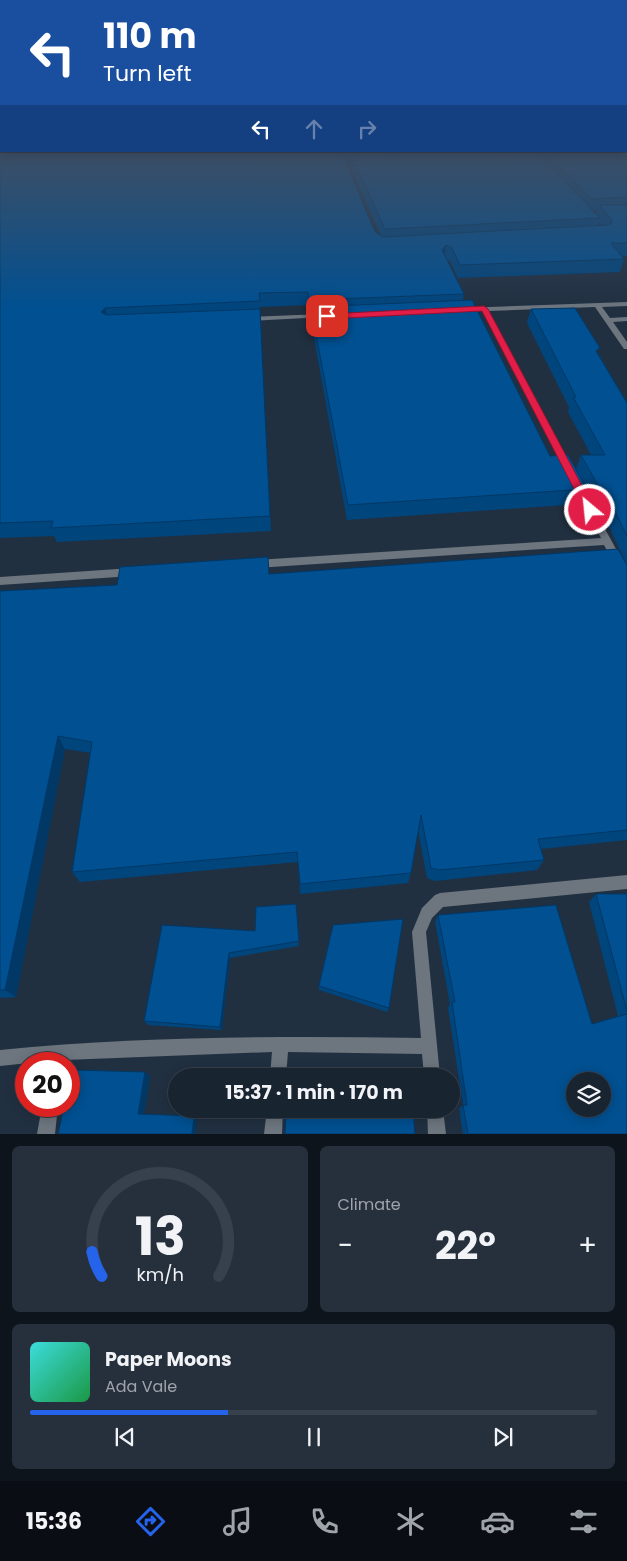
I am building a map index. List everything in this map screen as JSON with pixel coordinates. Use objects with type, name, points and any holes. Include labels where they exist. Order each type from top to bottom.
[{"type":"street","points":[[465,302],[468,310]]},
{"type":"street","points":[[459,310],[627,304]]},
{"type":"street","points":[[598,306],[627,347]]},
{"type":"street","points":[[484,309],[627,578]]},
{"type":"street","points":[[238,320],[335,316]]},
{"type":"street","points":[[609,320],[627,319]]},
{"type":"street","points":[[249,564],[607,541]]},
{"type":"street","points":[[0,580],[139,572]]},
{"type":"street","points":[[431,1068],[419,932],[427,913],[440,900],[627,882]]},
{"type":"street","points":[[80,1057],[281,1044],[430,1046]]},
{"type":"street","points":[[279,1068],[281,1044]]},
{"type":"street","points":[[0,1058],[15,1058]]},
{"type":"street","points":[[46,1134],[48,1117]]},
{"type":"street","points":[[273,1134],[274,1118]]},
{"type":"street","points":[[436,1118],[437,1134]]},
{"type":"building","points":[[0,203],[363,203],[375,232],[383,237],[608,225],[612,223],[612,220],[599,205],[627,205],[627,243],[611,243],[624,259],[460,265],[452,248],[446,245],[442,250],[464,294],[309,300],[308,292],[259,293],[260,301],[105,308],[101,312],[106,315],[260,309],[270,516],[51,528],[53,521],[0,523]]},
{"type":"building","points":[[373,203],[585,203],[600,218],[385,229]]},
{"type":"building","points":[[472,300],[550,456],[568,455],[587,489],[348,505],[311,307]]},
{"type":"building","points":[[575,308],[600,348],[596,351],[627,403],[627,536],[604,489],[600,489],[581,455],[605,455],[573,397],[576,397],[531,309]]},
{"type":"building","points":[[618,549],[627,565],[627,830],[538,839],[544,860],[439,870],[431,868],[421,815],[411,873],[300,884],[297,852],[72,872],[92,742],[58,736],[5,990],[0,990],[0,591],[117,585],[120,567],[268,557],[269,574]]},
{"type":"building","points":[[596,894],[627,894],[627,1011]]},
{"type":"building","points":[[296,904],[299,941],[229,953],[220,1027],[144,1021],[162,925],[255,931],[256,907]]},
{"type":"building","points":[[556,905],[592,1024],[627,1014],[627,1134],[468,1134],[463,1105],[467,1105],[452,1002],[455,1002],[438,915]]},
{"type":"building","points":[[403,919],[389,1008],[319,986],[333,925]]},
{"type":"building","points":[[80,1070],[145,1072],[138,1114],[168,1115],[168,1118],[194,1118],[192,1134],[58,1134],[62,1117],[80,1117]]},
{"type":"building","points":[[286,1118],[414,1118],[415,1134],[285,1134]]},
{"type":"route","points":[[327,316],[484,309],[590,510]]}]
